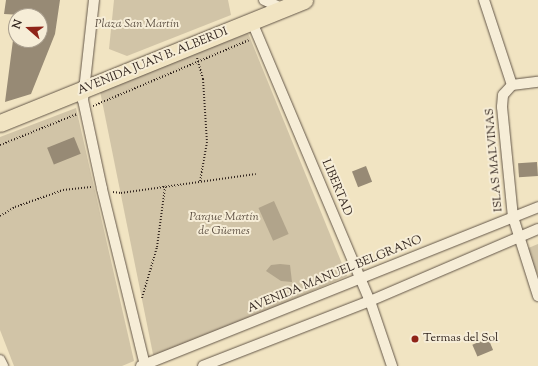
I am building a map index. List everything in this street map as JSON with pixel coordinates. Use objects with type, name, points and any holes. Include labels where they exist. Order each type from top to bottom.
[{"type":"highway","name":"AVENIDA JUAN B. ALBERDI","points":[[0,123],[83,91],[304,0]]},
{"type":"street","points":[[94,0],[83,91],[84,108],[143,366]]},
{"type":"street","points":[[264,0],[284,9]]},
{"type":"street","points":[[484,0],[512,85],[538,82]]},
{"type":"street","name":"LIBERTAD","points":[[252,22],[370,301],[392,366]]},
{"type":"street","name":"ISLAS MALVINAS","points":[[512,85],[503,95],[502,108],[513,217],[518,237],[537,291]]},
{"type":"street","name":"AVENIDA MANUEL BELGRANO","points":[[143,366],[538,207]]},
{"type":"street","points":[[203,366],[370,301],[538,229]]},
{"type":"street","points":[[0,360],[3,366]]},
{"type":"path","points":[[0,145],[77,114],[84,108],[251,39]]},
{"type":"path","points":[[196,53],[203,79],[207,142],[200,181]]},
{"type":"path","points":[[0,216],[15,207],[63,190],[94,187],[121,193],[256,174]]},
{"type":"path","points":[[142,298],[157,247],[165,187]]},
{"type":"green space","name":"Plaza San Martín","points":[[114,0],[228,0],[231,15],[127,56],[109,49]]},
{"type":"green space","name":"Parque Martín de Güemes","points":[[248,33],[347,276],[154,359],[100,91]]},
{"type":"green space","points":[[76,108],[134,361],[122,366],[14,366],[0,330],[0,137]]},
{"type":"green space","points":[[538,244],[538,275],[526,249]]},
{"type":"shaded area","points":[[274,201],[289,234],[273,241],[258,208]]},
{"type":"shaded area","points":[[271,265],[290,265],[292,282],[281,281],[266,271]]},
{"type":"building","points":[[6,0],[60,0],[55,34],[31,94],[5,102],[12,48],[48,48],[48,8],[8,8],[8,14],[4,14]]},
{"type":"building","points":[[74,137],[81,154],[54,165],[47,148]]},
{"type":"building","points":[[537,162],[538,176],[519,177],[518,163]]},
{"type":"building","points":[[366,166],[372,182],[358,187],[352,171]]},
{"type":"building","points":[[488,338],[493,350],[477,357],[472,345]]},
{"type":"place","name":"Termas del Sol","points":[[415,339]]}]
